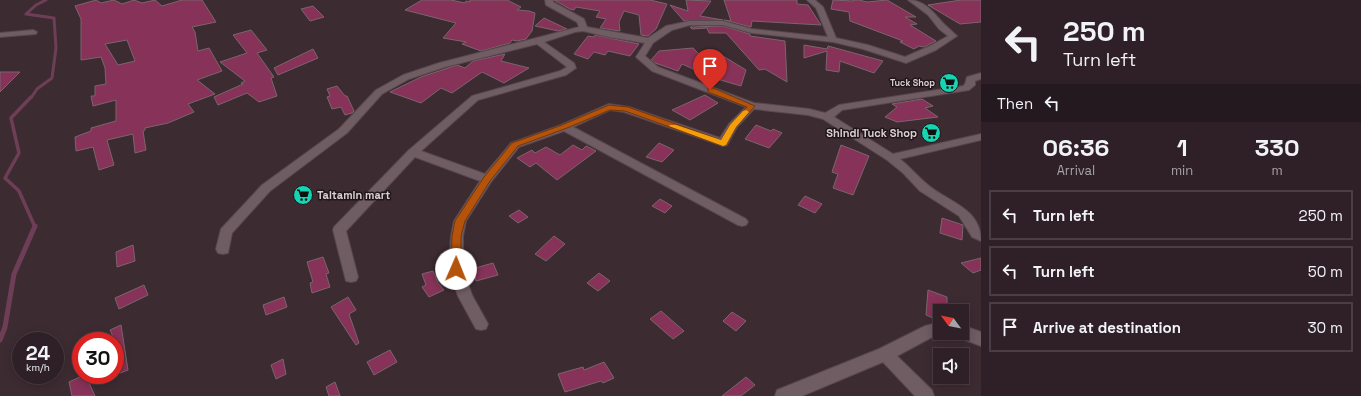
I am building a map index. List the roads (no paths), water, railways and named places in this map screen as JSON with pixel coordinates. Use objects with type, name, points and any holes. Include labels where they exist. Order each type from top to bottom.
[{"type":"street","points":[[549,0],[549,3],[555,8],[581,21],[583,29]]},
{"type":"street","points":[[811,0],[819,7],[833,40]]},
{"type":"street","points":[[912,0],[931,13],[942,28],[953,36],[933,48],[906,60],[865,47],[833,40],[752,31],[723,23],[690,23],[669,28],[650,41],[640,57],[655,69],[752,106],[809,112],[827,117],[891,158],[907,170],[924,188],[964,213],[977,234],[981,236]]},
{"type":"street","points":[[223,249],[226,232],[266,188],[342,131],[379,92],[406,77],[442,65],[538,41],[561,33],[583,29],[609,35],[650,41]]},
{"type":"street","points":[[0,35],[33,32]]},
{"type":"street","points":[[351,277],[339,230],[413,152],[475,98],[563,73],[572,68],[571,65],[538,41]]},
{"type":"street","points":[[827,117],[839,108],[966,88],[970,85],[970,79],[981,76]]},
{"type":"street","points":[[481,324],[465,296],[456,269],[457,236],[460,221],[487,179],[515,145],[565,127],[609,108],[626,109],[723,143],[733,126],[752,106]]},
{"type":"street","points":[[565,127],[742,222]]},
{"type":"street","points":[[891,158],[981,137]]},
{"type":"street","points":[[413,152],[487,179]]},
{"type":"street","points":[[783,396],[885,354],[933,330]]},
{"type":"street","points":[[969,335],[981,339]]},
{"type":"street","points":[[885,354],[926,396]]},
{"type":"waterway","points":[[31,98],[37,89],[52,78],[56,48],[54,18],[26,14],[36,5],[46,0]]},
{"type":"waterway","points":[[31,97],[11,118],[19,153],[5,178],[19,191],[35,227]]},
{"type":"waterway","points":[[0,340],[5,327],[14,274],[35,227]]},
{"type":"place","name":"Tuck Shop","points":[[949,83]]},
{"type":"place","name":"Shindi Tuck Shop","points":[[931,133]]},
{"type":"place","name":"Taitamin mart","points":[[303,195]]}]
